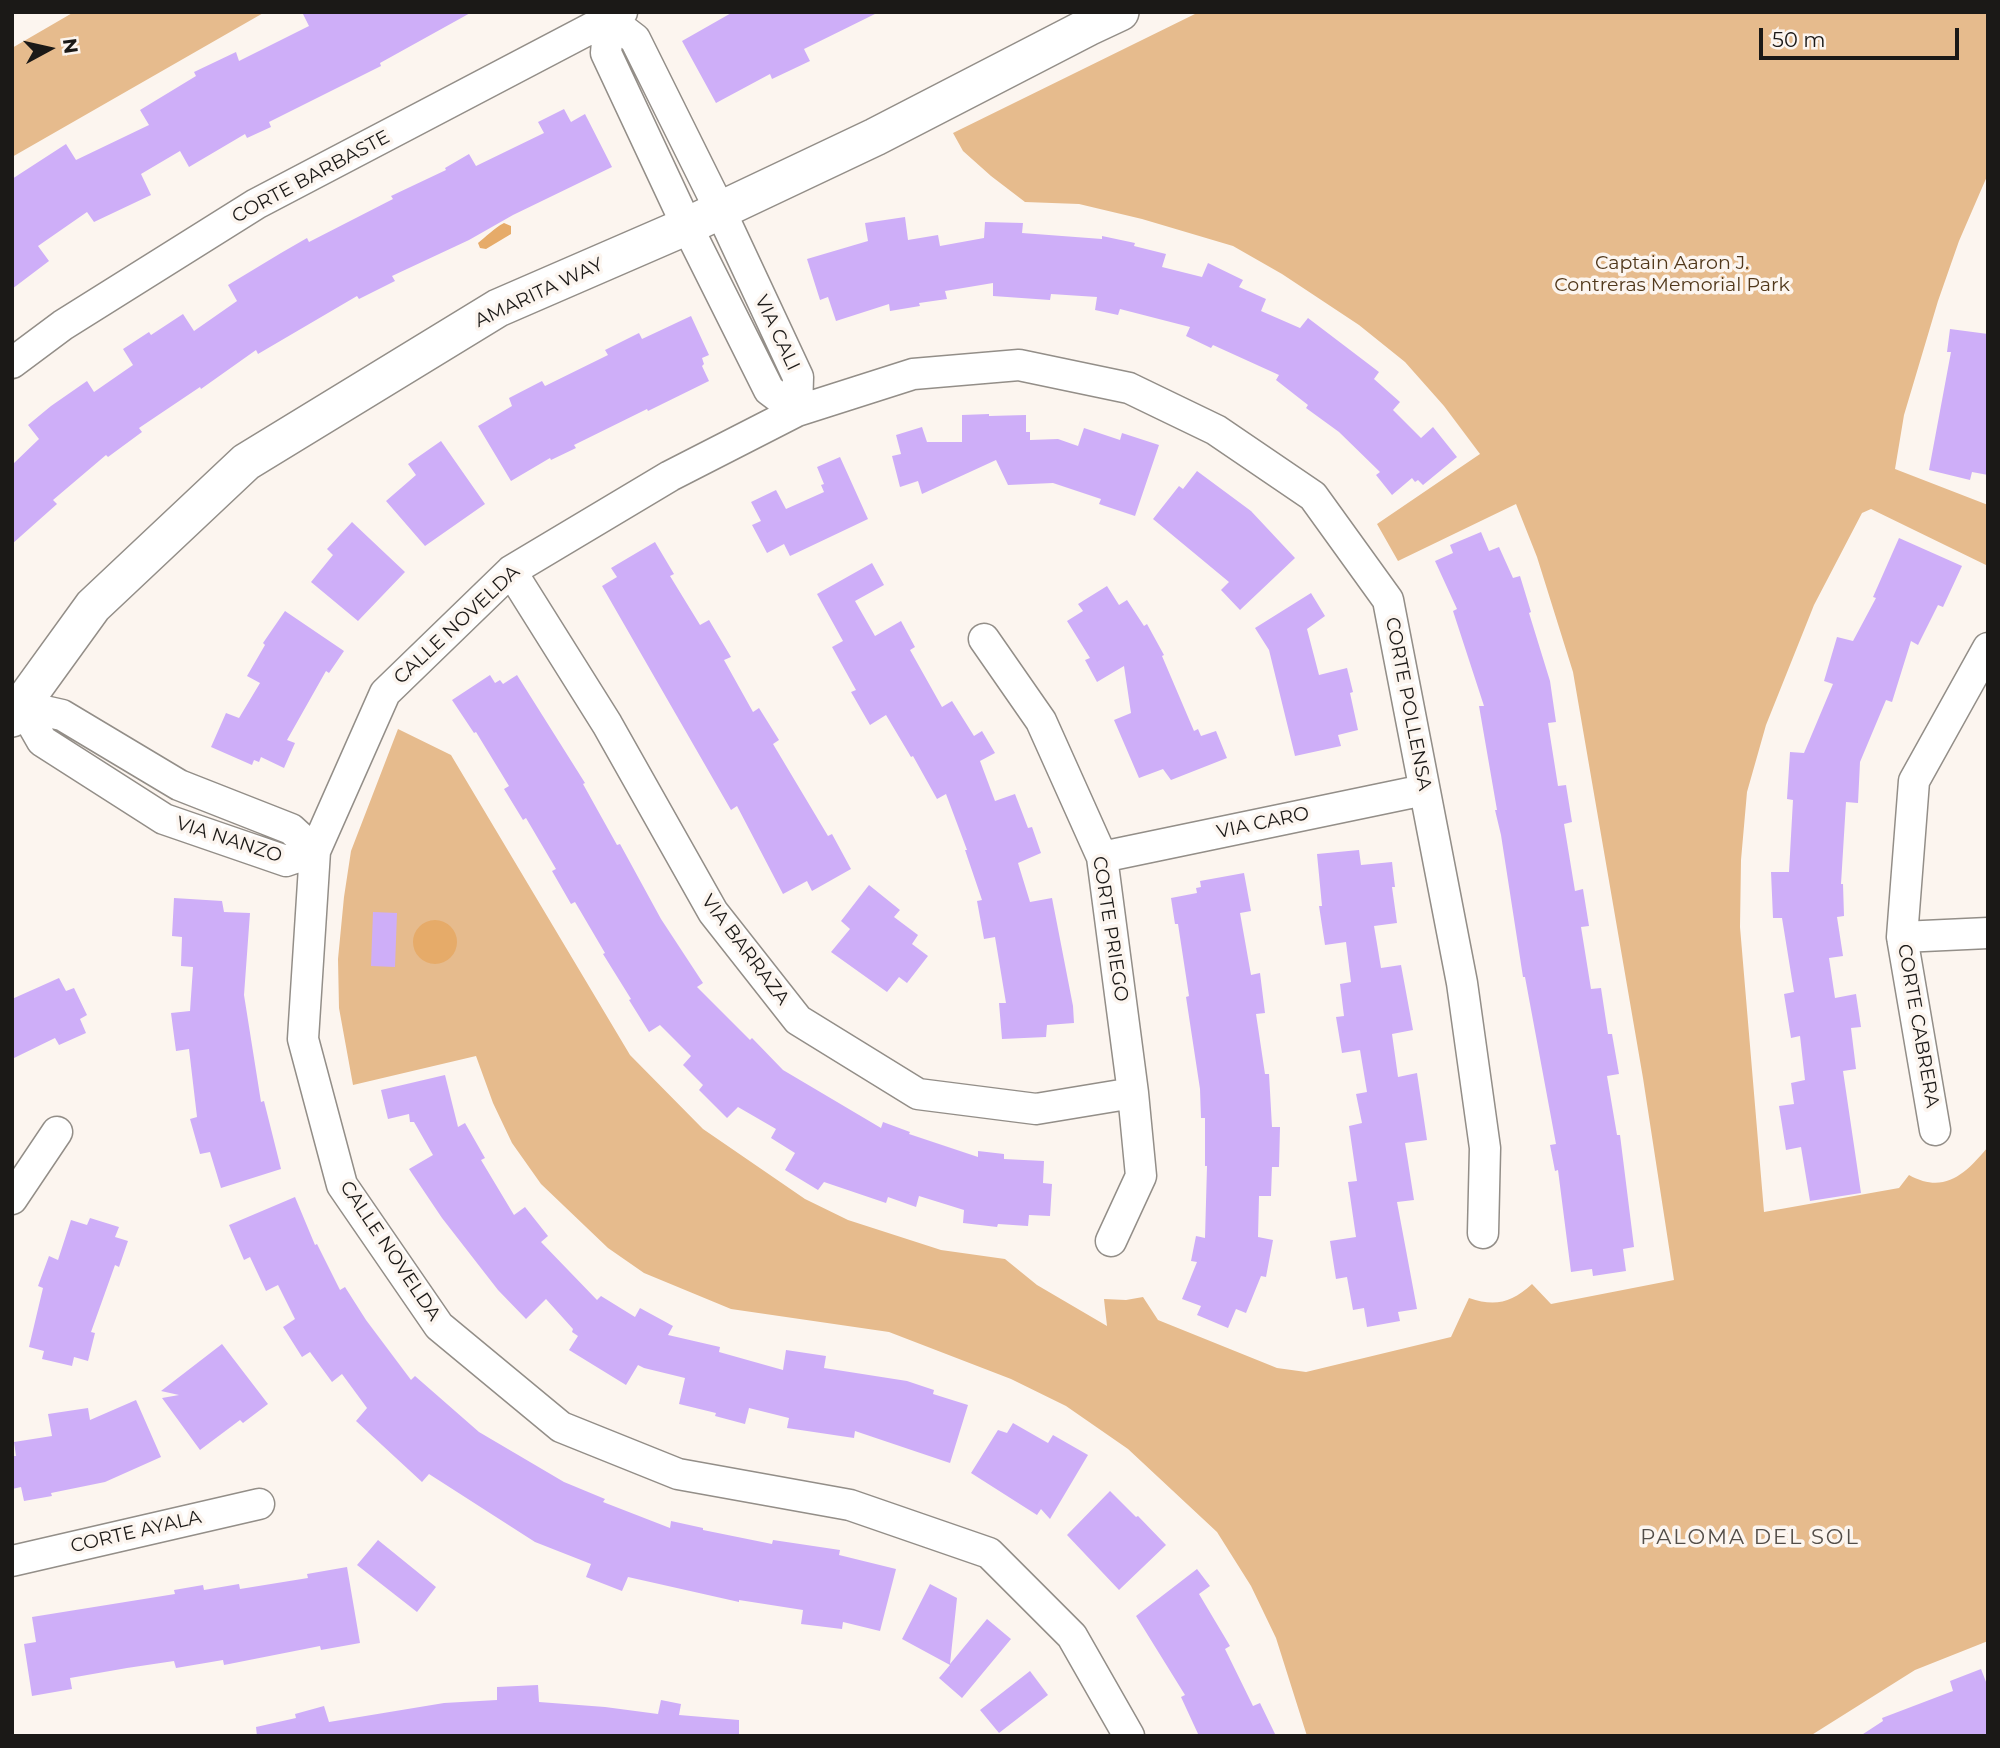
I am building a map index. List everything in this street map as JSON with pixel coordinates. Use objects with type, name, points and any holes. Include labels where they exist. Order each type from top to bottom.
[{"type":"street","name":"AMARITA WAY","points":[[17,712],[93,606],[246,462],[498,308],[687,226],[875,137],[1120,12]]},
{"type":"street","name":"VIA CALI","points":[[616,16],[635,39],[720,209],[799,377],[797,411]]},
{"type":"street","name":"VIA CALI","points":[[616,16],[606,53],[687,226],[769,390],[797,411]]},
{"type":"street","name":"CORTE BARBASTE","points":[[12,363],[63,325],[256,204],[616,16]]},
{"type":"street","name":"CORTE POLLENSA","points":[[797,411],[913,374],[1019,365],[1129,388],[1216,430],[1313,496],[1388,600],[1462,983],[1485,1148],[1483,1233]]},
{"type":"street","name":"CALLE NOVELDA","points":[[797,411],[670,477],[511,571],[384,693],[315,851],[303,1040],[342,1185],[439,1325],[561,1427],[678,1474],[850,1504],[989,1553],[1072,1636],[1129,1736]]},
{"type":"street","name":"VIA BARRAZA","points":[[511,571],[607,724],[713,912],[798,1020],[918,1094],[1036,1109],[1133,1093]]},
{"type":"street","name":"CORTE PRIEGO","points":[[984,639],[1041,721],[1102,857],[1133,1093],[1141,1176],[1111,1241]]},
{"type":"street","name":"CORTE CABRERA","points":[[1935,1129],[1902,937],[1914,781],[1988,648]]},
{"type":"street","name":"VIA NANZO","points":[[17,712],[42,741],[164,819],[286,860],[315,851]]},
{"type":"street","name":"VIA CARO","points":[[1102,857],[1424,790]]},
{"type":"street","points":[[1902,937],[1988,933]]},
{"type":"street","points":[[12,1199],[57,1132]]},
{"type":"street","name":"CORTE AYALA","points":[[12,1561],[259,1504]]},
{"type":"green space","points":[[74,12],[265,12],[12,157],[12,48]]},
{"type":"green space","name":"Captain Aaron J. Contreras Memorial Park","points":[[1199,12],[1988,12],[1988,174],[1959,241],[1938,301],[1904,415],[1895,469],[1988,505],[1988,566],[1871,509],[1862,513],[1814,605],[1766,725],[1747,792],[1741,860],[1740,927],[1764,1212],[1899,1188],[1909,1175],[1922,1181],[1944,1182],[1963,1173],[1988,1147],[1988,1641],[1915,1670],[1810,1736],[1307,1736],[1276,1638],[1251,1586],[1217,1532],[1128,1449],[1066,1406],[1011,1379],[889,1332],[731,1309],[644,1273],[608,1248],[541,1184],[512,1143],[493,1103],[476,1056],[353,1085],[339,1008],[338,959],[344,897],[351,851],[398,729],[451,755],[630,1055],[703,1129],[805,1199],[848,1220],[941,1250],[1005,1259],[1037,1285],[1107,1326],[1104,1299],[1126,1300],[1143,1297],[1158,1320],[1277,1368],[1306,1372],[1451,1337],[1469,1298],[1502,1302],[1532,1284],[1551,1304],[1674,1280],[1643,1078],[1573,672],[1537,557],[1516,504],[1398,561],[1377,524],[1480,454],[1444,406],[1405,362],[1359,325],[1282,274],[1233,246],[1142,219],[1079,204],[1025,202],[963,151],[953,133]]},
{"type":"shaded area","points":[[504,223],[511,226],[511,234],[486,249],[480,248],[478,243]]},
{"type":"shaded area","points":[[435,920],[451,926],[457,942],[451,958],[435,964],[419,958],[413,942],[419,926]]},
{"type":"building","points":[[302,12],[472,12],[380,63],[381,66],[269,122],[271,127],[247,138],[245,134],[189,167],[180,151],[141,174],[151,195],[94,222],[87,212],[38,246],[49,261],[12,289],[12,179],[66,144],[76,160],[149,125],[140,110],[196,76],[194,72],[236,52],[239,61],[309,26]]},
{"type":"building","points":[[733,12],[879,12],[804,49],[810,61],[772,79],[770,74],[716,103],[682,41]]},
{"type":"building","points":[[564,109],[571,122],[585,114],[612,167],[392,276],[395,281],[359,299],[357,296],[258,354],[256,350],[139,428],[142,432],[108,457],[106,455],[53,500],[57,504],[12,544],[12,465],[39,439],[28,425],[87,381],[94,392],[133,365],[123,349],[183,314],[194,331],[237,301],[228,285],[281,253],[307,238],[309,242],[393,199],[391,196],[446,170],[445,168],[469,154],[476,166],[544,133],[538,122]]},
{"type":"building","points":[[905,217],[908,240],[938,235],[940,246],[984,238],[985,222],[1023,223],[1022,233],[1102,239],[1102,236],[1135,243],[1134,246],[1166,254],[1162,267],[1202,277],[1208,263],[1243,280],[1239,287],[1266,299],[1261,311],[1300,328],[1308,318],[1379,372],[1374,379],[1400,402],[1393,410],[1421,438],[1433,427],[1457,457],[1423,485],[1412,478],[1392,495],[1376,475],[1380,472],[1339,432],[1306,408],[1308,405],[1276,380],[1279,375],[1213,345],[1211,348],[1186,336],[1190,327],[1120,309],[1118,315],[1095,310],[1097,297],[1051,294],[1050,300],[993,296],[993,283],[945,291],[947,299],[919,303],[920,306],[890,311],[889,304],[836,321],[828,297],[820,300],[807,259],[868,241],[865,223]]},
{"type":"building","points":[[691,316],[709,355],[702,358],[702,366],[709,381],[574,445],[576,448],[551,460],[550,458],[511,481],[478,426],[512,406],[509,398],[542,381],[545,386],[608,355],[605,350],[639,333],[642,339]]},
{"type":"building","points":[[1950,329],[1988,334],[1988,475],[1972,472],[1970,480],[1929,470],[1951,352],[1947,352]]},
{"type":"building","points":[[962,415],[1026,415],[1026,432],[1030,432],[1030,440],[1058,439],[1078,446],[1084,428],[1120,440],[1122,433],[1159,445],[1135,516],[1099,504],[1101,499],[1053,483],[1008,485],[996,460],[922,494],[918,481],[900,487],[892,456],[901,454],[896,435],[922,427],[927,442],[962,442]]},
{"type":"building","points":[[441,441],[485,504],[425,546],[386,501],[416,475],[408,464]]},
{"type":"building","points":[[840,457],[868,519],[790,556],[784,544],[767,553],[752,525],[761,521],[751,502],[776,490],[786,509],[824,492],[821,485],[824,484],[817,467]]},
{"type":"building","points":[[1197,471],[1251,511],[1295,558],[1240,610],[1221,590],[1229,582],[1153,519],[1179,486],[1183,489]]},
{"type":"building","points":[[352,522],[405,572],[358,621],[311,582],[333,555],[327,549]]},
{"type":"building","points":[[1481,532],[1489,551],[1499,547],[1513,578],[1520,576],[1550,681],[1556,722],[1548,723],[1558,786],[1566,785],[1572,822],[1564,824],[1575,891],[1583,889],[1589,926],[1581,927],[1591,989],[1601,988],[1608,1034],[1612,1034],[1619,1074],[1607,1076],[1617,1135],[1620,1135],[1634,1247],[1623,1249],[1626,1271],[1593,1276],[1592,1269],[1571,1272],[1558,1170],[1555,1171],[1550,1145],[1556,1144],[1523,977],[1479,706],[1484,706],[1453,611],[1457,609],[1435,561],[1453,553],[1450,545]]},
{"type":"building","points":[[1899,538],[1962,566],[1943,607],[1938,605],[1918,645],[1911,641],[1892,702],[1886,700],[1860,762],[1858,803],[1846,802],[1841,884],[1844,916],[1837,917],[1843,956],[1829,958],[1835,998],[1856,994],[1861,1027],[1851,1028],[1856,1069],[1843,1071],[1861,1193],[1810,1201],[1801,1147],[1786,1150],[1779,1106],[1794,1104],[1791,1083],[1805,1080],[1800,1036],[1791,1038],[1784,994],[1794,992],[1782,918],[1773,918],[1771,872],[1789,872],[1793,800],[1787,799],[1790,752],[1804,753],[1833,684],[1824,681],[1837,637],[1853,641],[1876,598],[1873,597]]},
{"type":"building","points":[[655,542],[674,574],[670,576],[700,625],[709,620],[731,657],[724,660],[753,712],[759,708],[779,740],[773,744],[828,836],[832,834],[851,869],[812,891],[807,881],[783,894],[737,806],[731,810],[602,586],[617,577],[611,568]]},
{"type":"building","points":[[872,563],[884,585],[855,601],[875,636],[901,621],[915,647],[910,650],[942,707],[952,701],[974,736],[982,731],[995,753],[980,761],[995,801],[1015,794],[1028,828],[1032,827],[1041,853],[1018,863],[1030,902],[1052,898],[1073,1006],[1074,1023],[1047,1025],[1046,1037],[1002,1039],[999,1003],[1006,1003],[995,937],[984,939],[977,901],[982,900],[946,794],[937,799],[886,715],[870,725],[851,692],[856,690],[832,647],[843,641],[817,594]]},
{"type":"building","points":[[1107,586],[1119,605],[1127,600],[1144,626],[1147,624],[1164,655],[1162,656],[1194,731],[1198,729],[1201,736],[1216,731],[1227,758],[1171,780],[1163,769],[1139,778],[1114,720],[1131,713],[1124,666],[1097,682],[1085,660],[1090,658],[1067,621],[1083,611],[1078,604]]},
{"type":"building","points":[[1311,593],[1325,616],[1307,629],[1319,675],[1347,668],[1358,730],[1338,735],[1341,746],[1295,756],[1269,650],[1255,628]]},
{"type":"building","points":[[285,611],[344,651],[329,673],[326,671],[287,740],[295,743],[284,768],[261,757],[259,762],[254,760],[252,765],[211,747],[226,713],[239,718],[260,683],[247,676],[265,645],[263,643]]},
{"type":"building","points":[[490,675],[495,683],[500,680],[503,684],[517,675],[585,783],[583,784],[617,845],[620,844],[661,919],[703,983],[697,987],[750,1040],[752,1038],[783,1070],[881,1128],[883,1122],[910,1132],[909,1134],[978,1157],[978,1151],[1004,1154],[1004,1159],[1044,1161],[1043,1183],[1052,1184],[1050,1216],[1029,1215],[1028,1226],[998,1224],[997,1227],[963,1223],[964,1210],[919,1196],[916,1207],[888,1197],[886,1203],[824,1182],[818,1190],[785,1170],[795,1153],[771,1138],[776,1129],[738,1107],[727,1118],[699,1090],[703,1085],[683,1065],[691,1056],[660,1025],[649,1032],[575,902],[571,904],[552,871],[556,869],[526,818],[523,820],[504,789],[509,786],[476,732],[474,733],[452,700]]},
{"type":"building","points":[[1359,850],[1361,865],[1392,862],[1397,923],[1374,926],[1381,968],[1401,965],[1413,1030],[1392,1034],[1398,1077],[1417,1073],[1427,1140],[1405,1143],[1414,1200],[1397,1202],[1417,1309],[1398,1312],[1400,1321],[1367,1327],[1364,1308],[1353,1310],[1347,1277],[1336,1279],[1330,1241],[1356,1237],[1348,1182],[1357,1181],[1349,1126],[1362,1123],[1356,1094],[1367,1092],[1360,1050],[1342,1053],[1336,1017],[1344,1016],[1340,984],[1351,982],[1346,942],[1325,945],[1319,906],[1322,906],[1317,854]]},
{"type":"building","points":[[1244,873],[1251,911],[1240,913],[1251,975],[1260,973],[1265,1013],[1256,1014],[1265,1074],[1269,1074],[1272,1127],[1280,1127],[1279,1167],[1272,1167],[1271,1196],[1259,1196],[1258,1237],[1273,1240],[1266,1277],[1261,1276],[1246,1313],[1236,1309],[1228,1328],[1197,1315],[1201,1306],[1182,1299],[1197,1262],[1191,1261],[1196,1236],[1205,1238],[1207,1166],[1205,1118],[1201,1118],[1200,1089],[1186,997],[1189,996],[1178,924],[1175,924],[1171,898],[1197,893],[1196,888],[1201,887],[1200,881]]},
{"type":"building","points":[[869,885],[900,910],[894,917],[918,935],[912,944],[928,956],[907,983],[899,977],[887,992],[831,952],[850,929],[841,921]]},
{"type":"building","points":[[174,898],[222,901],[224,912],[250,913],[244,995],[261,1102],[264,1101],[281,1169],[221,1188],[210,1152],[200,1154],[190,1119],[197,1117],[189,1049],[176,1051],[171,1013],[190,1011],[193,967],[181,966],[182,937],[172,936]]},
{"type":"building","points":[[373,912],[397,913],[395,967],[371,966]]},
{"type":"building","points":[[59,978],[66,991],[74,988],[87,1015],[80,1019],[86,1033],[59,1045],[55,1038],[12,1059],[12,999]]},
{"type":"building","points":[[445,1075],[458,1127],[465,1123],[485,1158],[481,1160],[514,1215],[525,1207],[548,1236],[541,1242],[597,1300],[601,1296],[635,1317],[640,1308],[673,1326],[668,1335],[720,1347],[719,1352],[783,1370],[786,1350],[826,1356],[824,1368],[907,1381],[934,1390],[933,1394],[968,1405],[950,1463],[855,1431],[854,1438],[787,1428],[789,1418],[749,1408],[745,1424],[715,1416],[716,1413],[679,1404],[685,1378],[638,1365],[626,1385],[569,1350],[578,1336],[546,1299],[526,1319],[498,1290],[442,1218],[409,1169],[433,1155],[414,1122],[410,1122],[409,1114],[388,1119],[381,1090]]},
{"type":"building","points":[[295,1197],[315,1245],[317,1244],[340,1290],[345,1287],[411,1380],[415,1376],[479,1432],[564,1482],[605,1499],[603,1502],[670,1528],[671,1521],[772,1544],[773,1540],[840,1550],[839,1555],[896,1569],[880,1631],[843,1622],[842,1629],[801,1624],[803,1610],[739,1602],[628,1577],[622,1591],[586,1577],[591,1564],[535,1542],[429,1474],[422,1482],[356,1421],[367,1408],[342,1374],[332,1382],[310,1352],[302,1357],[283,1327],[295,1319],[278,1285],[266,1291],[250,1257],[244,1260],[229,1225]]},
{"type":"building","points":[[90,1218],[119,1227],[115,1237],[128,1241],[119,1267],[115,1265],[91,1332],[95,1333],[88,1361],[74,1357],[72,1366],[42,1359],[44,1351],[29,1347],[43,1288],[38,1286],[49,1256],[58,1260],[71,1220],[87,1225]]},
{"type":"building","points":[[222,1344],[268,1404],[243,1423],[240,1420],[200,1450],[162,1398],[179,1395],[161,1391]]},
{"type":"building","points":[[136,1400],[161,1457],[105,1482],[51,1493],[52,1496],[24,1501],[21,1487],[12,1489],[12,1456],[16,1456],[14,1442],[52,1436],[48,1414],[88,1408],[90,1420]]},
{"type":"building","points":[[1013,1423],[1048,1443],[1053,1435],[1088,1455],[1050,1519],[1041,1509],[1037,1515],[971,1473],[998,1430],[1007,1433]]},
{"type":"building","points":[[1110,1491],[1166,1545],[1119,1590],[1067,1535]]},
{"type":"building","points":[[378,1540],[436,1587],[417,1612],[357,1565]]},
{"type":"building","points":[[347,1567],[360,1643],[321,1650],[320,1646],[224,1665],[223,1660],[176,1668],[174,1661],[127,1668],[70,1678],[72,1689],[32,1696],[24,1644],[36,1642],[32,1617],[175,1594],[174,1590],[203,1585],[204,1590],[239,1584],[240,1589],[308,1578],[307,1574]]},
{"type":"building","points":[[1197,1569],[1210,1586],[1199,1594],[1230,1646],[1225,1649],[1253,1706],[1260,1703],[1276,1736],[1199,1736],[1181,1697],[1185,1695],[1136,1616]]},
{"type":"building","points":[[930,1584],[957,1598],[950,1664],[987,1619],[1011,1639],[962,1698],[939,1678],[950,1665],[902,1639]]},
{"type":"building","points":[[1981,1669],[1988,1687],[1988,1736],[1860,1736],[1883,1721],[1882,1718],[1953,1691],[1950,1681]]},
{"type":"building","points":[[1030,1671],[1048,1695],[999,1733],[980,1710]]},
{"type":"building","points":[[538,1685],[539,1702],[658,1714],[661,1700],[681,1704],[679,1715],[739,1720],[739,1736],[257,1736],[256,1727],[296,1718],[295,1714],[324,1706],[329,1722],[444,1703],[497,1700],[497,1687]]},
{"type":"district","name":"PALOMA DEL SOL","points":[[1750,1538]]}]
